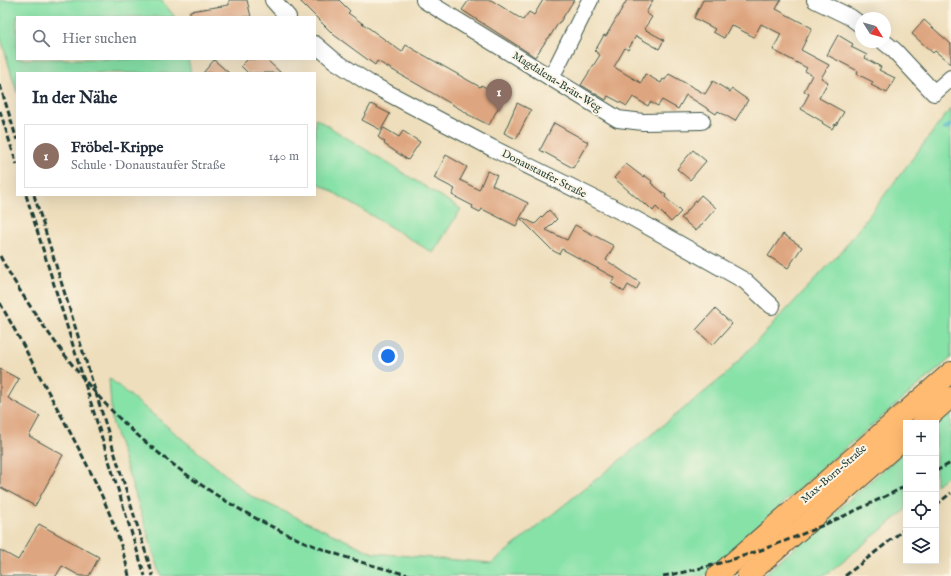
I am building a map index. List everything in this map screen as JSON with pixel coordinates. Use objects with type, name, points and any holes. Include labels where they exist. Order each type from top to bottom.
[{"type":"main road","name":"Max-Born-Straße","points":[[718,576],[951,372]]},
{"type":"main road","points":[[925,420],[951,398]]},
{"type":"main road","name":"Max-Born-Straße","points":[[747,576],[903,440]]},
{"type":"street","points":[[273,0],[287,16]]},
{"type":"street","name":"Magdalena-Bräu-Weg","points":[[424,0],[618,119],[643,122],[702,121]]},
{"type":"street","points":[[551,78],[590,0]]},
{"type":"street","points":[[815,0],[855,21]]},
{"type":"street","name":"Donaustaufer Straße","points":[[316,45],[335,61],[369,83],[492,148],[626,214],[745,281],[772,306]]},
{"type":"street","points":[[891,48],[934,93],[951,78]]},
{"type":"green space","points":[[0,0],[161,0],[174,16],[16,16],[16,60],[188,60],[191,72],[16,72],[16,90],[0,35]]},
{"type":"green space","points":[[951,108],[951,358],[825,465],[704,576],[161,576],[112,421],[109,378],[251,496],[373,553],[492,563],[723,377],[841,252]]},
{"type":"green space","points":[[316,119],[461,209],[433,253],[316,182]]},
{"type":"green space","points":[[951,411],[951,473],[939,483],[939,456],[939,421]]},
{"type":"green space","points":[[903,453],[903,512],[824,576],[763,576]]},
{"type":"building","points":[[229,0],[247,0],[251,16],[190,16],[190,11],[229,5]]},
{"type":"building","points":[[299,0],[339,0],[350,11],[348,13],[402,52],[406,45],[480,87],[481,85],[504,97],[489,125],[467,114],[377,61],[375,65],[334,35]]},
{"type":"building","points":[[469,0],[491,0],[523,20],[529,12],[534,15],[543,0],[574,0],[535,57],[462,10]]},
{"type":"building","points":[[627,0],[653,0],[646,13],[652,17],[644,29],[664,40],[659,49],[636,36],[628,50],[625,48],[614,67],[641,83],[645,74],[661,83],[669,74],[705,94],[713,81],[730,92],[732,89],[748,100],[735,121],[718,111],[716,114],[686,95],[678,109],[662,100],[658,106],[650,102],[648,106],[633,97],[627,106],[608,96],[606,100],[581,85],[600,55],[595,51],[604,35],[606,36]]},
{"type":"building","points":[[703,0],[781,0],[776,9],[812,28],[801,50],[829,65],[821,78],[828,82],[819,98],[844,112],[836,125],[835,124],[832,129],[801,109],[809,94],[804,91],[812,75],[805,71],[807,68],[773,50],[781,34],[761,24],[754,37],[731,25],[724,38],[713,32],[715,29],[694,18]]},
{"type":"building","points":[[924,20],[951,44],[951,64],[935,51],[933,53],[912,34]]},
{"type":"building","points":[[838,35],[853,44],[851,47],[867,55],[865,58],[881,67],[879,70],[895,78],[887,93],[871,85],[873,82],[857,74],[858,71],[827,55]]},
{"type":"building","points":[[214,60],[228,72],[204,72]]},
{"type":"building","points":[[247,60],[267,60],[280,72],[247,72],[241,66]]},
{"type":"building","points":[[517,103],[531,110],[516,139],[504,133]]},
{"type":"building","points":[[371,104],[390,114],[381,130],[362,120]]},
{"type":"building","points":[[554,123],[588,142],[573,168],[540,150]]},
{"type":"building","points":[[384,128],[399,137],[403,131],[420,142],[408,160],[384,144],[385,142],[378,137]]},
{"type":"building","points":[[693,150],[706,161],[690,180],[677,169]]},
{"type":"building","points":[[446,155],[467,167],[460,180],[479,190],[487,171],[497,175],[492,185],[528,203],[516,226],[482,209],[480,212],[472,208],[473,206],[452,195],[455,189],[434,178]]},
{"type":"building","points":[[626,164],[643,177],[644,175],[652,181],[651,183],[666,195],[665,197],[681,212],[671,222],[656,207],[653,211],[614,178]]},
{"type":"building","points":[[701,195],[716,208],[696,231],[681,218]]},
{"type":"building","points":[[549,210],[557,219],[546,230],[567,240],[575,225],[614,246],[606,260],[640,283],[636,290],[628,285],[624,292],[611,283],[615,278],[562,249],[559,254],[552,250],[521,219],[523,218],[535,224]]},
{"type":"building","points":[[783,234],[802,247],[788,268],[768,256]]},
{"type":"building","points":[[715,309],[732,324],[713,345],[696,330]]},
{"type":"building","points":[[0,369],[19,379],[8,398],[40,416],[29,436],[63,455],[35,506],[0,487]]},
{"type":"building","points":[[39,524],[99,557],[89,576],[80,576],[62,566],[56,576],[0,576],[0,550],[18,560]]},
{"type":"waterway","points":[[945,129],[951,125]]},
{"type":"railway","points":[[0,85],[16,137]]},
{"type":"railway","points":[[0,111],[16,162]]},
{"type":"railway","points":[[26,196],[145,576]]},
{"type":"railway","points":[[34,196],[153,576]]},
{"type":"railway","points":[[0,256],[33,311],[53,340],[98,396],[140,437],[187,475],[237,508],[290,535],[340,555],[413,576]]},
{"type":"railway","points":[[0,303],[62,417],[101,494],[117,534],[129,576]]},
{"type":"railway","points":[[939,469],[951,463]]},
{"type":"railway","points":[[663,576],[694,570],[726,561],[788,540],[848,514],[903,487]]},
{"type":"railway","points":[[939,503],[951,493]]},
{"type":"railway","points":[[845,576],[903,530]]},
{"type":"place","name":"Fröbel-Krippe","points":[[499,112]]}]
